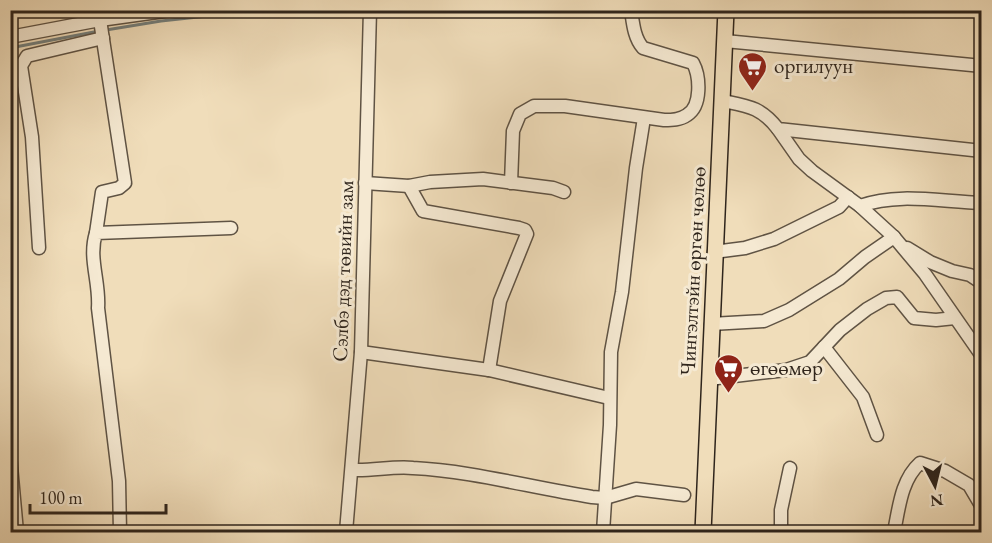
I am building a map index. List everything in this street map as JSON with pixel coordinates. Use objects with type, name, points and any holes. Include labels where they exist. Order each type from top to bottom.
[{"type":"main road","name":"Чингэлтэйн өргөн чөлөө","points":[[703,532],[726,10]]},
{"type":"street","points":[[10,37],[100,20],[172,10]]},
{"type":"street","name":"Сэлбэ дэд төвийн зам","points":[[346,532],[361,352],[370,10]]},
{"type":"street","points":[[512,183],[513,131],[520,114],[534,106],[565,106],[644,118],[677,119],[692,111],[697,101],[697,70],[693,63],[643,48],[635,34],[631,10]]},
{"type":"street","points":[[100,20],[125,183],[119,188],[102,192],[96,233],[92,244],[119,481],[120,532]]},
{"type":"street","points":[[39,248],[32,137],[21,66],[27,56],[103,38]]},
{"type":"street","points":[[725,42],[981,66]]},
{"type":"street","points":[[723,101],[753,107],[769,118],[799,159],[860,206],[896,240],[925,274],[981,356]]},
{"type":"street","points":[[603,532],[610,425],[610,352],[622,292],[644,118]]},
{"type":"street","points":[[778,129],[981,151]]},
{"type":"street","points":[[365,183],[409,186],[430,182],[496,180],[553,188],[564,192]]},
{"type":"street","points":[[409,186],[423,211],[519,228],[528,234],[500,301],[489,370]]},
{"type":"street","points":[[714,252],[745,248],[774,239],[839,207],[848,197]]},
{"type":"street","points":[[860,206],[877,200],[914,198],[981,203]]},
{"type":"street","points":[[96,233],[231,228]]},
{"type":"street","points":[[896,240],[930,262],[970,275],[981,283]]},
{"type":"street","points":[[711,324],[764,321],[789,310],[839,279],[865,257],[896,240]]},
{"type":"street","points":[[709,379],[786,370],[810,362],[840,330],[886,298],[897,297],[914,318],[936,320],[955,318]]},
{"type":"street","points":[[824,347],[863,398],[877,435]]},
{"type":"street","points":[[361,352],[489,370],[609,398]]},
{"type":"street","points":[[10,455],[17,532]]},
{"type":"street","points":[[894,532],[909,472],[920,463],[945,471],[969,485],[981,507]]},
{"type":"street","points":[[352,470],[373,471],[410,467],[447,471],[567,494],[605,498],[636,489],[684,495]]},
{"type":"street","points":[[781,532],[781,510],[790,468]]},
{"type":"waterway","points":[[106,30],[235,13]]},
{"type":"waterway","points":[[10,48],[94,32]]},
{"type":"place","name":"оргилуун","points":[[753,92]]},
{"type":"place","name":"өгөөмөр","points":[[729,394]]}]
